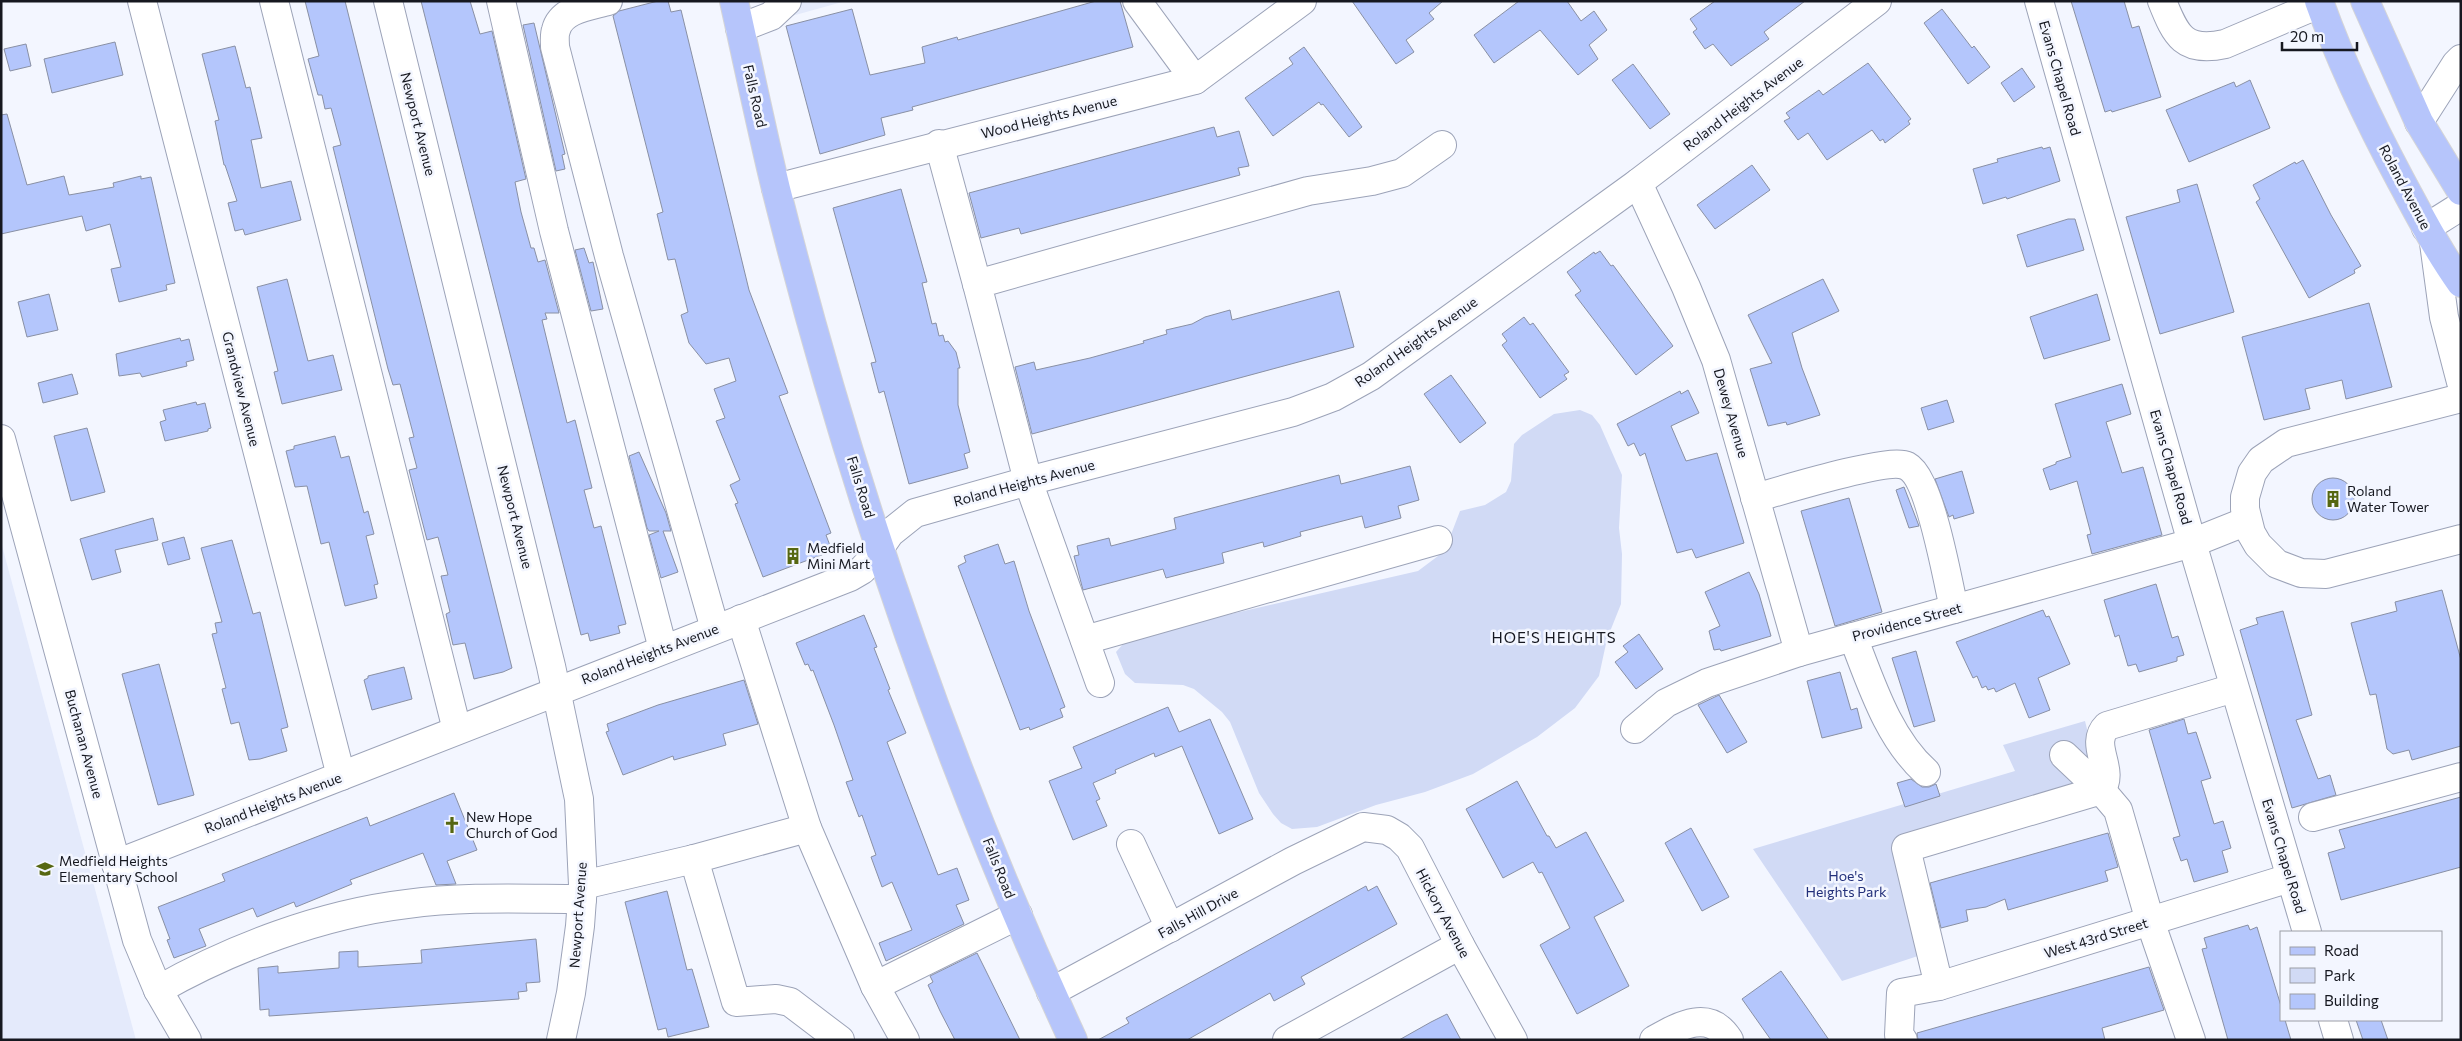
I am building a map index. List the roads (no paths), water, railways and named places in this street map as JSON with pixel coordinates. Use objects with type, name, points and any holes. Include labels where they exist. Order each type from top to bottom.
[{"type":"main road","name":"Falls Road","points":[[734,1],[776,188],[829,383],[880,547],[951,749],[1018,915],[1073,1040]]},
{"type":"main road","points":[[2365,1],[2419,122],[2461,191]]},
{"type":"main road","name":"Roland Avenue","points":[[2319,2],[2359,97],[2430,236]]},
{"type":"main road","points":[[2430,236],[2461,283]]},
{"type":"street","name":"Grandview Avenue","points":[[142,1],[341,776]]},
{"type":"street","points":[[274,1],[457,730]]},
{"type":"street","name":"Newport Avenue","points":[[388,1],[557,690],[579,799],[582,892],[576,960],[561,1040]]},
{"type":"street","points":[[501,1],[554,231],[663,649]]},
{"type":"street","points":[[608,1],[578,9],[567,15],[556,30],[555,47],[608,256],[715,629]]},
{"type":"street","points":[[740,28],[771,16],[787,1]]},
{"type":"street","points":[[1137,1],[1195,80]]},
{"type":"street","name":"Wood Heights Avenue","points":[[776,188],[939,144],[1195,80],[1302,1]]},
{"type":"street","name":"Roland Heights Avenue","points":[[116,864],[850,577],[862,570],[890,533],[914,514],[1028,481],[1293,412],[1333,397],[1371,376],[1638,184],[1877,1]]},
{"type":"street","name":"Evans Chapel Road","points":[[2039,1],[2192,543],[2307,931]]},
{"type":"street","points":[[2162,1],[2178,35],[2186,42],[2197,47],[2225,44],[2319,2]]},
{"type":"street","points":[[2419,122],[2456,64],[2461,60]]},
{"type":"street","points":[[939,144],[1028,481],[1100,683]]},
{"type":"street","points":[[976,284],[1308,191],[1372,181],[1402,173],[1442,145]]},
{"type":"street","name":"Dewey Avenue","points":[[1638,184],[1686,287],[1716,360],[1799,652]]},
{"type":"street","points":[[2430,236],[2461,206]]},
{"type":"street","name":"Roland Avenue","points":[[2430,236],[2444,318],[2461,382]]},
{"type":"street","points":[[2461,398],[2286,443],[2273,450],[2261,460],[2248,484],[2245,502],[2247,520],[2258,545],[2267,555],[2289,569],[2313,575],[2326,574],[2461,539]]},
{"type":"street","name":"Buchanan Avenue","points":[[1,439],[137,940],[158,990],[187,1040]]},
{"type":"street","points":[[1755,498],[1870,468],[1896,464],[1906,466],[1913,471],[1921,485],[1931,511],[1954,609]]},
{"type":"street","name":"Providence Street","points":[[1634,729],[1666,703],[1707,683],[1799,652],[2192,543],[2247,520]]},
{"type":"street","points":[[1085,640],[1438,540]]},
{"type":"street","points":[[741,619],[807,828],[875,986],[905,1040]]},
{"type":"street","points":[[1852,637],[1873,688],[1899,740],[1909,755],[1926,772]]},
{"type":"street","points":[[1939,986],[1906,848],[2101,790],[2105,784],[2106,775],[2098,741],[2102,731],[2107,726],[2234,688]]},
{"type":"street","points":[[2064,755],[2101,790],[2118,810],[2150,921],[2191,1040]]},
{"type":"street","points":[[2313,818],[2461,777]]},
{"type":"street","name":"Hickory Avenue","points":[[1346,835],[1364,827],[1387,830],[1400,837],[1410,848],[1460,945],[1513,1040]]},
{"type":"street","points":[[158,990],[198,967],[276,936],[368,911],[437,901],[582,892],[807,828]]},
{"type":"street","name":"Falls Hill Drive","points":[[1051,992],[1292,861],[1346,835]]},
{"type":"street","points":[[1131,844],[1170,928]]},
{"type":"street","points":[[694,859],[736,1002],[776,999],[790,1002],[840,1040]]},
{"type":"street","name":"West 43rd Street","points":[[1903,1040],[1899,1035],[1901,993],[1939,986],[2290,878]]},
{"type":"street","points":[[875,986],[1018,915]]},
{"type":"street","points":[[1287,1040],[1460,945]]},
{"type":"street","points":[[2333,1021],[2339,1040]]},
{"type":"street","points":[[1654,1040],[1692,1022],[1715,1026],[1724,1032],[1729,1040]]},
{"type":"place","name":"Roland Water Tower","points":[[2333,499]]},
{"type":"place","name":"Medfield Mini Mart","points":[[793,556]]},
{"type":"place","name":"New Hope Church of God","points":[[452,825]]},
{"type":"place","name":"Medfield Heights Elementary School","points":[[45,869]]},
{"type":"district","name":"HOE'S HEIGHTS","points":[[1554,638]]},
{"type":"park label","name":"Hoe's Heights Park","points":[[1846,884]]}]
